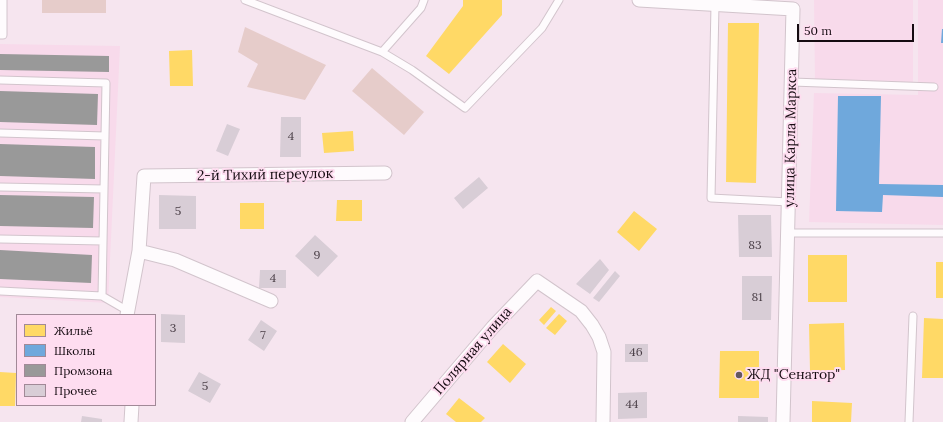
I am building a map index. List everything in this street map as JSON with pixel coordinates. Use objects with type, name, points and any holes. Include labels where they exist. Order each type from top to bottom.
[{"type":"street","name":"улица Карла Маркса","points":[[639,0],[715,5],[794,4],[783,422]]},
{"type":"street","name":"2-й Тихий переулок","points":[[140,251],[144,176],[385,173]]},
{"type":"street","points":[[128,313],[140,251],[175,260],[271,301]]},
{"type":"street","name":"Полярная улица","points":[[412,422],[493,327],[537,281],[581,311],[592,324],[599,337],[604,352],[603,422]]},
{"type":"street","points":[[131,422],[132,406]]},
{"type":"lane","points":[[0,35],[3,35],[3,0]]},
{"type":"lane","points":[[245,0],[382,52],[412,70],[465,108],[542,28],[559,0]]},
{"type":"lane","points":[[382,52],[421,8],[424,0]]},
{"type":"lane","points":[[715,5],[711,198],[789,202]]},
{"type":"lane","points":[[0,80],[106,83],[102,296]]},
{"type":"lane","points":[[792,82],[934,87]]},
{"type":"lane","points":[[0,133],[105,136]]},
{"type":"lane","points":[[0,187],[104,189]]},
{"type":"lane","points":[[788,233],[943,232]]},
{"type":"lane","points":[[0,239],[103,241]]},
{"type":"lane","points":[[0,291],[102,296],[128,313]]},
{"type":"lane","points":[[909,422],[913,316]]},
{"type":"shaded area","points":[[42,0],[106,0],[106,13],[42,13]]},
{"type":"shaded area","points":[[814,0],[913,0],[913,83],[815,82]]},
{"type":"shaded area","points":[[918,0],[943,0],[943,225],[809,222],[814,93],[918,95]]},
{"type":"shaded area","points":[[245,27],[326,65],[305,100],[247,87],[258,64],[238,52]]},
{"type":"shaded area","points":[[0,44],[120,46],[108,303],[0,297]]},
{"type":"shaded area","points":[[372,68],[424,112],[404,135],[352,91]]},
{"type":"building: Жильё","points":[[463,0],[502,0],[502,15],[449,74],[426,56],[463,6]]},
{"type":"building: Жильё","points":[[728,23],[759,23],[756,183],[726,182]]},
{"type":"building: Жильё","points":[[192,50],[193,86],[170,86],[169,51]]},
{"type":"building: Жильё","points":[[353,131],[354,151],[324,153],[322,133]]},
{"type":"building: Жильё","points":[[337,200],[362,200],[362,221],[336,221]]},
{"type":"building: Жильё","points":[[240,203],[264,203],[264,229],[240,229]]},
{"type":"building: Жильё","points":[[634,211],[657,229],[639,251],[617,232]]},
{"type":"building: Жильё","points":[[808,255],[847,255],[847,302],[808,302]]},
{"type":"building: Жильё","points":[[936,262],[943,262],[943,298],[936,298]]},
{"type":"building: Жильё","points":[[551,307],[556,311],[544,325],[539,320]]},
{"type":"building: Жильё","points":[[559,314],[567,321],[555,335],[546,328]]},
{"type":"building: Жильё","points":[[924,318],[943,319],[943,378],[922,378]]},
{"type":"building: Жильё","points":[[844,323],[845,370],[810,371],[809,324]]},
{"type":"building: Жильё","points":[[503,344],[526,364],[510,383],[487,362]]},
{"type":"building: Жильё","name":"ЖД \"Сенатор\"","points":[[720,351],[759,351],[759,398],[719,398]]},
{"type":"building: Жильё","points":[[0,372],[16,373],[15,406],[0,406]]},
{"type":"building: Жильё","points":[[459,398],[485,418],[481,422],[456,422],[446,414]]},
{"type":"building: Жильё","points":[[812,401],[852,403],[851,422],[812,422]]},
{"type":"building: Школы","points":[[942,29],[943,43],[941,43]]},
{"type":"building: Школы","points":[[838,96],[881,96],[879,184],[943,185],[943,197],[883,195],[882,212],[836,211]]},
{"type":"building: Промзона","points":[[0,54],[109,56],[109,72],[0,70]]},
{"type":"building: Промзона","points":[[0,91],[98,94],[97,125],[0,122]]},
{"type":"building: Промзона","points":[[0,144],[95,147],[95,179],[0,176]]},
{"type":"building: Промзона","points":[[0,195],[94,197],[93,228],[0,226]]},
{"type":"building: Промзона","points":[[0,250],[92,255],[91,283],[0,279]]},
{"type":"building: Прочее","points":[[281,117],[301,117],[301,157],[280,157]]},
{"type":"building: Прочее","points":[[227,124],[240,129],[228,156],[216,151]]},
{"type":"building: Прочее","points":[[479,177],[488,188],[463,209],[454,198]]},
{"type":"building: Прочее","points":[[159,195],[196,196],[196,229],[159,229]]},
{"type":"building: Прочее","points":[[738,215],[771,215],[772,257],[739,257]]},
{"type":"building: Прочее","points":[[315,235],[338,256],[318,277],[295,256]]},
{"type":"building: Прочее","points":[[600,259],[609,270],[590,294],[576,284]]},
{"type":"building: Прочее","points":[[260,270],[286,270],[286,288],[259,288]]},
{"type":"building: Прочее","points":[[615,271],[620,276],[599,302],[593,298]]},
{"type":"building: Прочее","points":[[742,276],[772,276],[771,320],[742,320]]},
{"type":"building: Прочее","points":[[161,314],[185,315],[185,343],[161,342]]},
{"type":"building: Прочее","points":[[261,320],[277,331],[264,351],[248,340]]},
{"type":"building: Прочее","points":[[625,344],[648,344],[648,362],[625,362]]},
{"type":"building: Прочее","points":[[199,372],[221,384],[210,403],[188,391]]},
{"type":"building: Прочее","points":[[647,392],[647,418],[618,419],[618,393]]},
{"type":"building: Прочее","points":[[82,416],[102,419],[102,422],[81,422]]},
{"type":"building: Прочее","points":[[738,416],[768,417],[768,422],[738,422]]},
{"type":"place","name":"ЖД \"Сенатор\"","points":[[739,375]]}]
